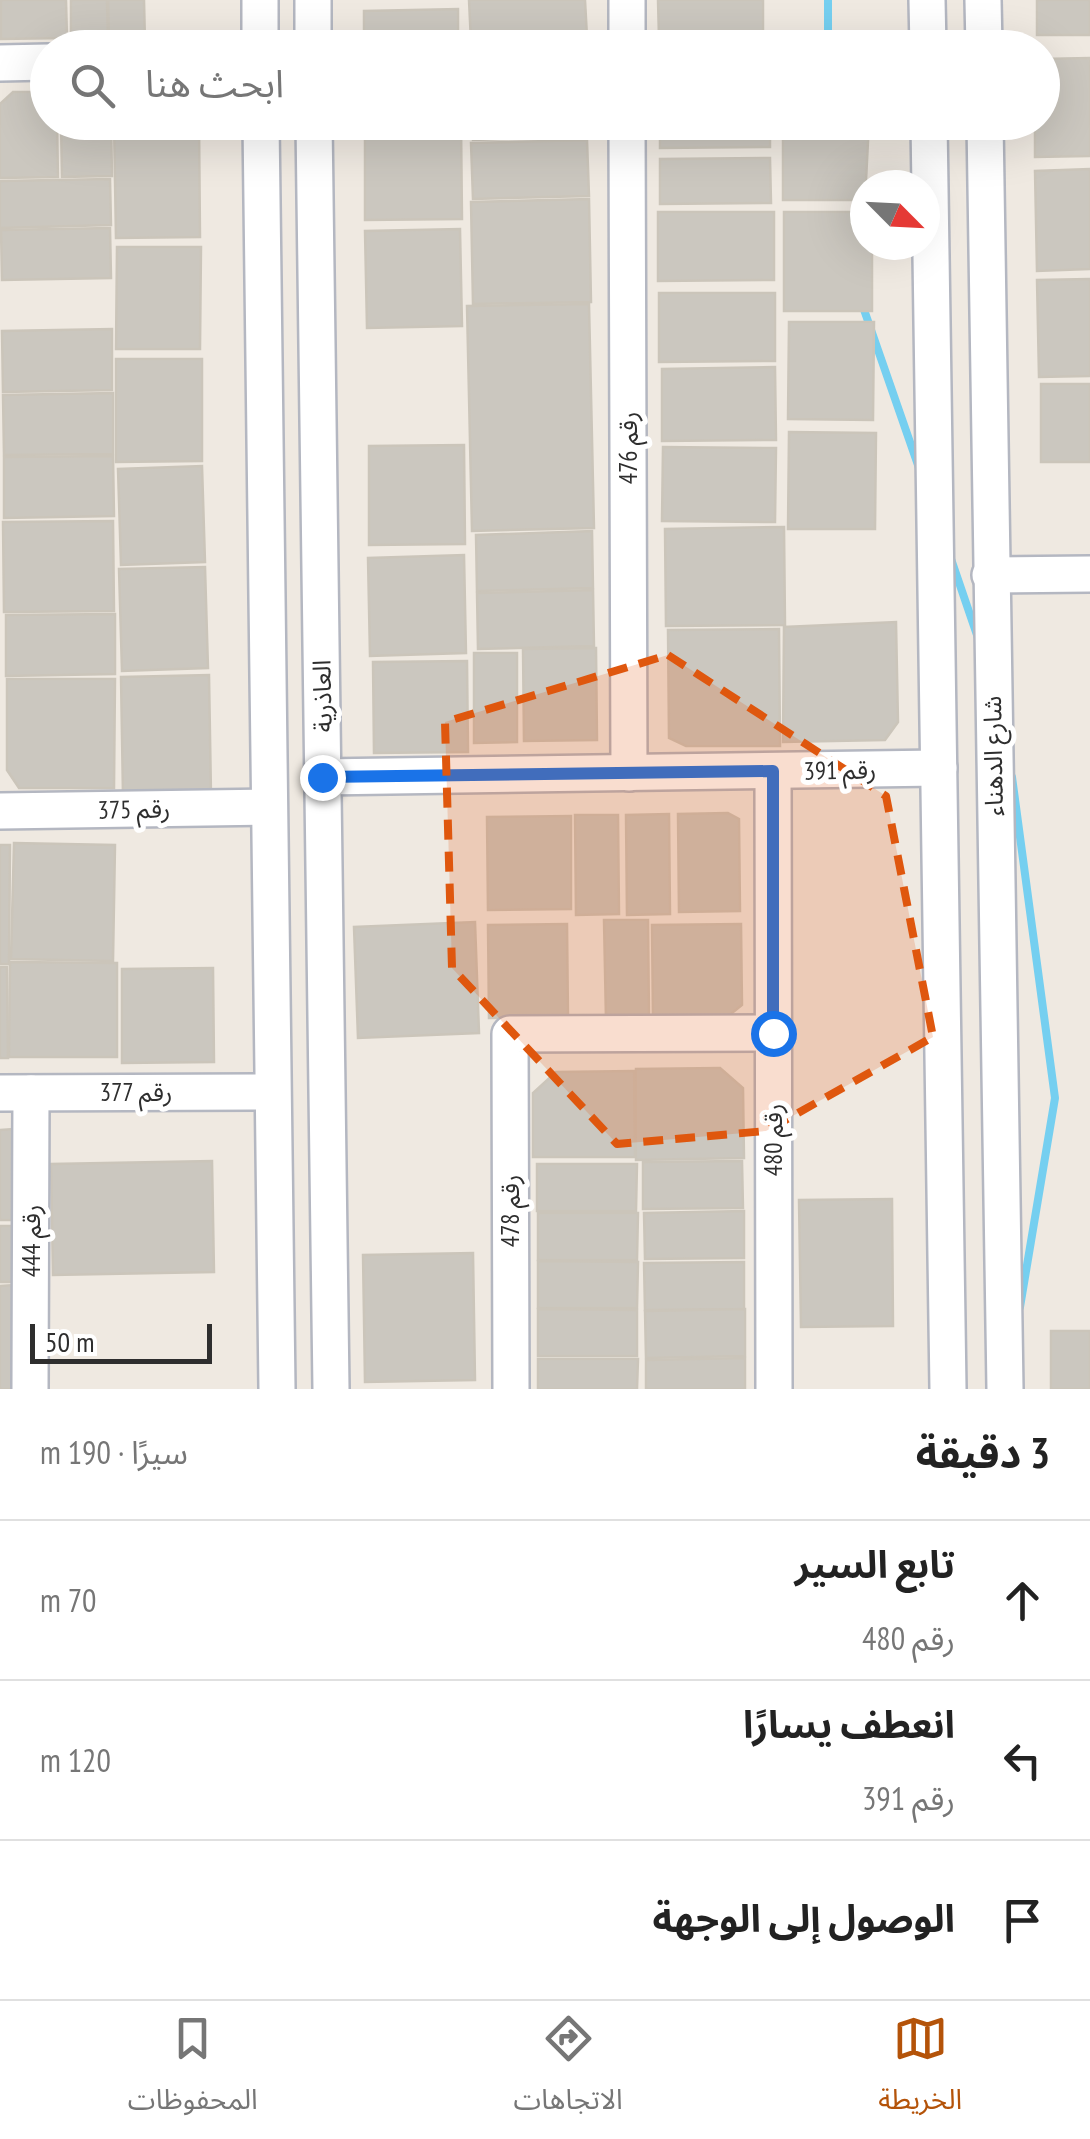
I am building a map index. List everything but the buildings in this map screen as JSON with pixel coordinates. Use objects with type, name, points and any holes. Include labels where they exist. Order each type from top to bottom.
[{"type":"street","points":[[260,0],[260,30]]},
{"type":"street","points":[[312,0],[313,30]]},
{"type":"street","points":[[627,0],[627,30]]},
{"type":"street","points":[[927,0],[928,30]]},
{"type":"street","points":[[984,0],[984,30]]},
{"type":"street","points":[[0,63],[30,62]]},
{"type":"street","points":[[261,140],[277,1383],[331,1383]]},
{"type":"street","name":"العاذرية","points":[[314,140],[331,1383]]},
{"type":"street","name":"رقم 476","points":[[628,140],[629,773]]},
{"type":"street","points":[[929,140],[948,1389]]},
{"type":"street","name":"شارع الدهناء","points":[[985,140],[1004,1389]]},
{"type":"street","points":[[265,446],[319,447]]},
{"type":"street","points":[[935,554],[989,564],[1090,574]]},
{"type":"street","name":"رقم 391","points":[[322,777],[939,768]]},
{"type":"street","name":"رقم 480","points":[[773,771],[774,1389]]},
{"type":"street","name":"رقم 375","points":[[0,811],[269,806]]},
{"type":"street","name":"رقم 478","points":[[511,1389],[510,1034],[773,1033]]},
{"type":"street","name":"رقم 377","points":[[16,1093],[272,1092]]},
{"type":"street","name":"رقم 444","points":[[16,1093],[30,1389]]},
{"type":"highlighted area","points":[[668,655],[886,796],[933,1037],[766,1131],[617,1144],[452,968],[445,722]]},
{"type":"waterway","points":[[828,0],[828,30]]},
{"type":"waterway","points":[[861,301],[919,468]]},
{"type":"waterway","points":[[950,556],[978,638]]},
{"type":"waterway","points":[[1012,777],[1055,1098],[1020,1307]]},
{"type":"route","points":[[322,777],[773,771],[773,1033]]}]
